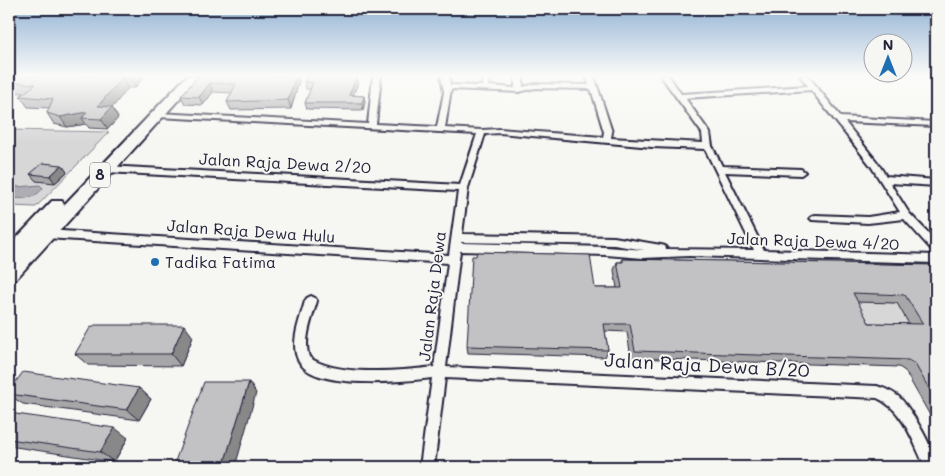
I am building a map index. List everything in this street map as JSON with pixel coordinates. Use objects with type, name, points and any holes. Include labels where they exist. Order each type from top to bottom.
[{"type":"main road","name":"8","points":[[9,256],[160,98]]},
{"type":"main road","name":"8","points":[[9,275],[173,98]]},
{"type":"street","points":[[372,126],[375,98]]},
{"type":"street","points":[[440,130],[446,98]]},
{"type":"street","points":[[597,98],[608,132],[606,140]]},
{"type":"street","points":[[682,98],[706,133],[708,146],[761,254]]},
{"type":"street","points":[[822,98],[883,179],[906,215],[936,247]]},
{"type":"street","points":[[158,115],[482,132],[500,131],[708,146]]},
{"type":"street","points":[[838,119],[936,124]]},
{"type":"street","name":"Jalan Raja Dewa","points":[[427,467],[463,188],[482,132]]},
{"type":"street","name":"Jalan Raja Dewa 2/20","points":[[106,169],[463,188]]},
{"type":"street","points":[[719,169],[801,172]]},
{"type":"street","points":[[883,179],[936,182]]},
{"type":"street","points":[[815,218],[868,220],[906,215]]},
{"type":"street","name":"Jalan Raja Dewa Hulu","points":[[46,234],[455,248]]},
{"type":"street","name":"Jalan Raja Dewa 4/20","points":[[455,248],[606,250],[643,254],[689,252],[936,259]]},
{"type":"street","name":"Jalan Raja Dewa B/20","points":[[311,301],[302,347],[304,360],[313,369],[329,372],[402,377],[439,372],[878,392],[890,396],[901,407],[932,467]]},
{"type":"shaded area","points":[[9,130],[109,132],[36,207],[9,206]]},
{"type":"shaded area","points":[[9,181],[18,187],[40,185],[43,188],[40,192],[28,198],[9,197]]},
{"type":"shaded area","points":[[846,301],[897,303],[914,332],[861,330]]},
{"type":"building","points":[[44,98],[105,98],[98,106],[112,107],[101,119],[82,118],[87,112],[60,117],[47,113],[53,99]]},
{"type":"building","points":[[229,98],[289,98],[288,100],[227,102]]},
{"type":"building","points":[[307,98],[363,98],[362,103],[305,103]]},
{"type":"building","points":[[43,163],[62,165],[50,176],[30,174]]},
{"type":"building","points":[[477,252],[590,255],[595,288],[622,288],[617,262],[623,262],[623,259],[936,265],[936,401],[915,364],[908,360],[635,351],[630,324],[604,324],[608,350],[467,346],[472,256],[476,256]],"holes":[[[853,293],[905,295],[923,324],[869,323]]]},
{"type":"building","points":[[95,325],[184,325],[171,354],[75,354],[90,328]]},
{"type":"building","points":[[23,372],[139,388],[127,410],[9,394],[9,391]]},
{"type":"building","points":[[204,382],[249,382],[223,467],[173,467]]},
{"type":"building","points":[[9,413],[115,428],[100,452],[9,439]]},
{"type":"place","name":"Tadika Fatima","points":[[155,262]]}]
